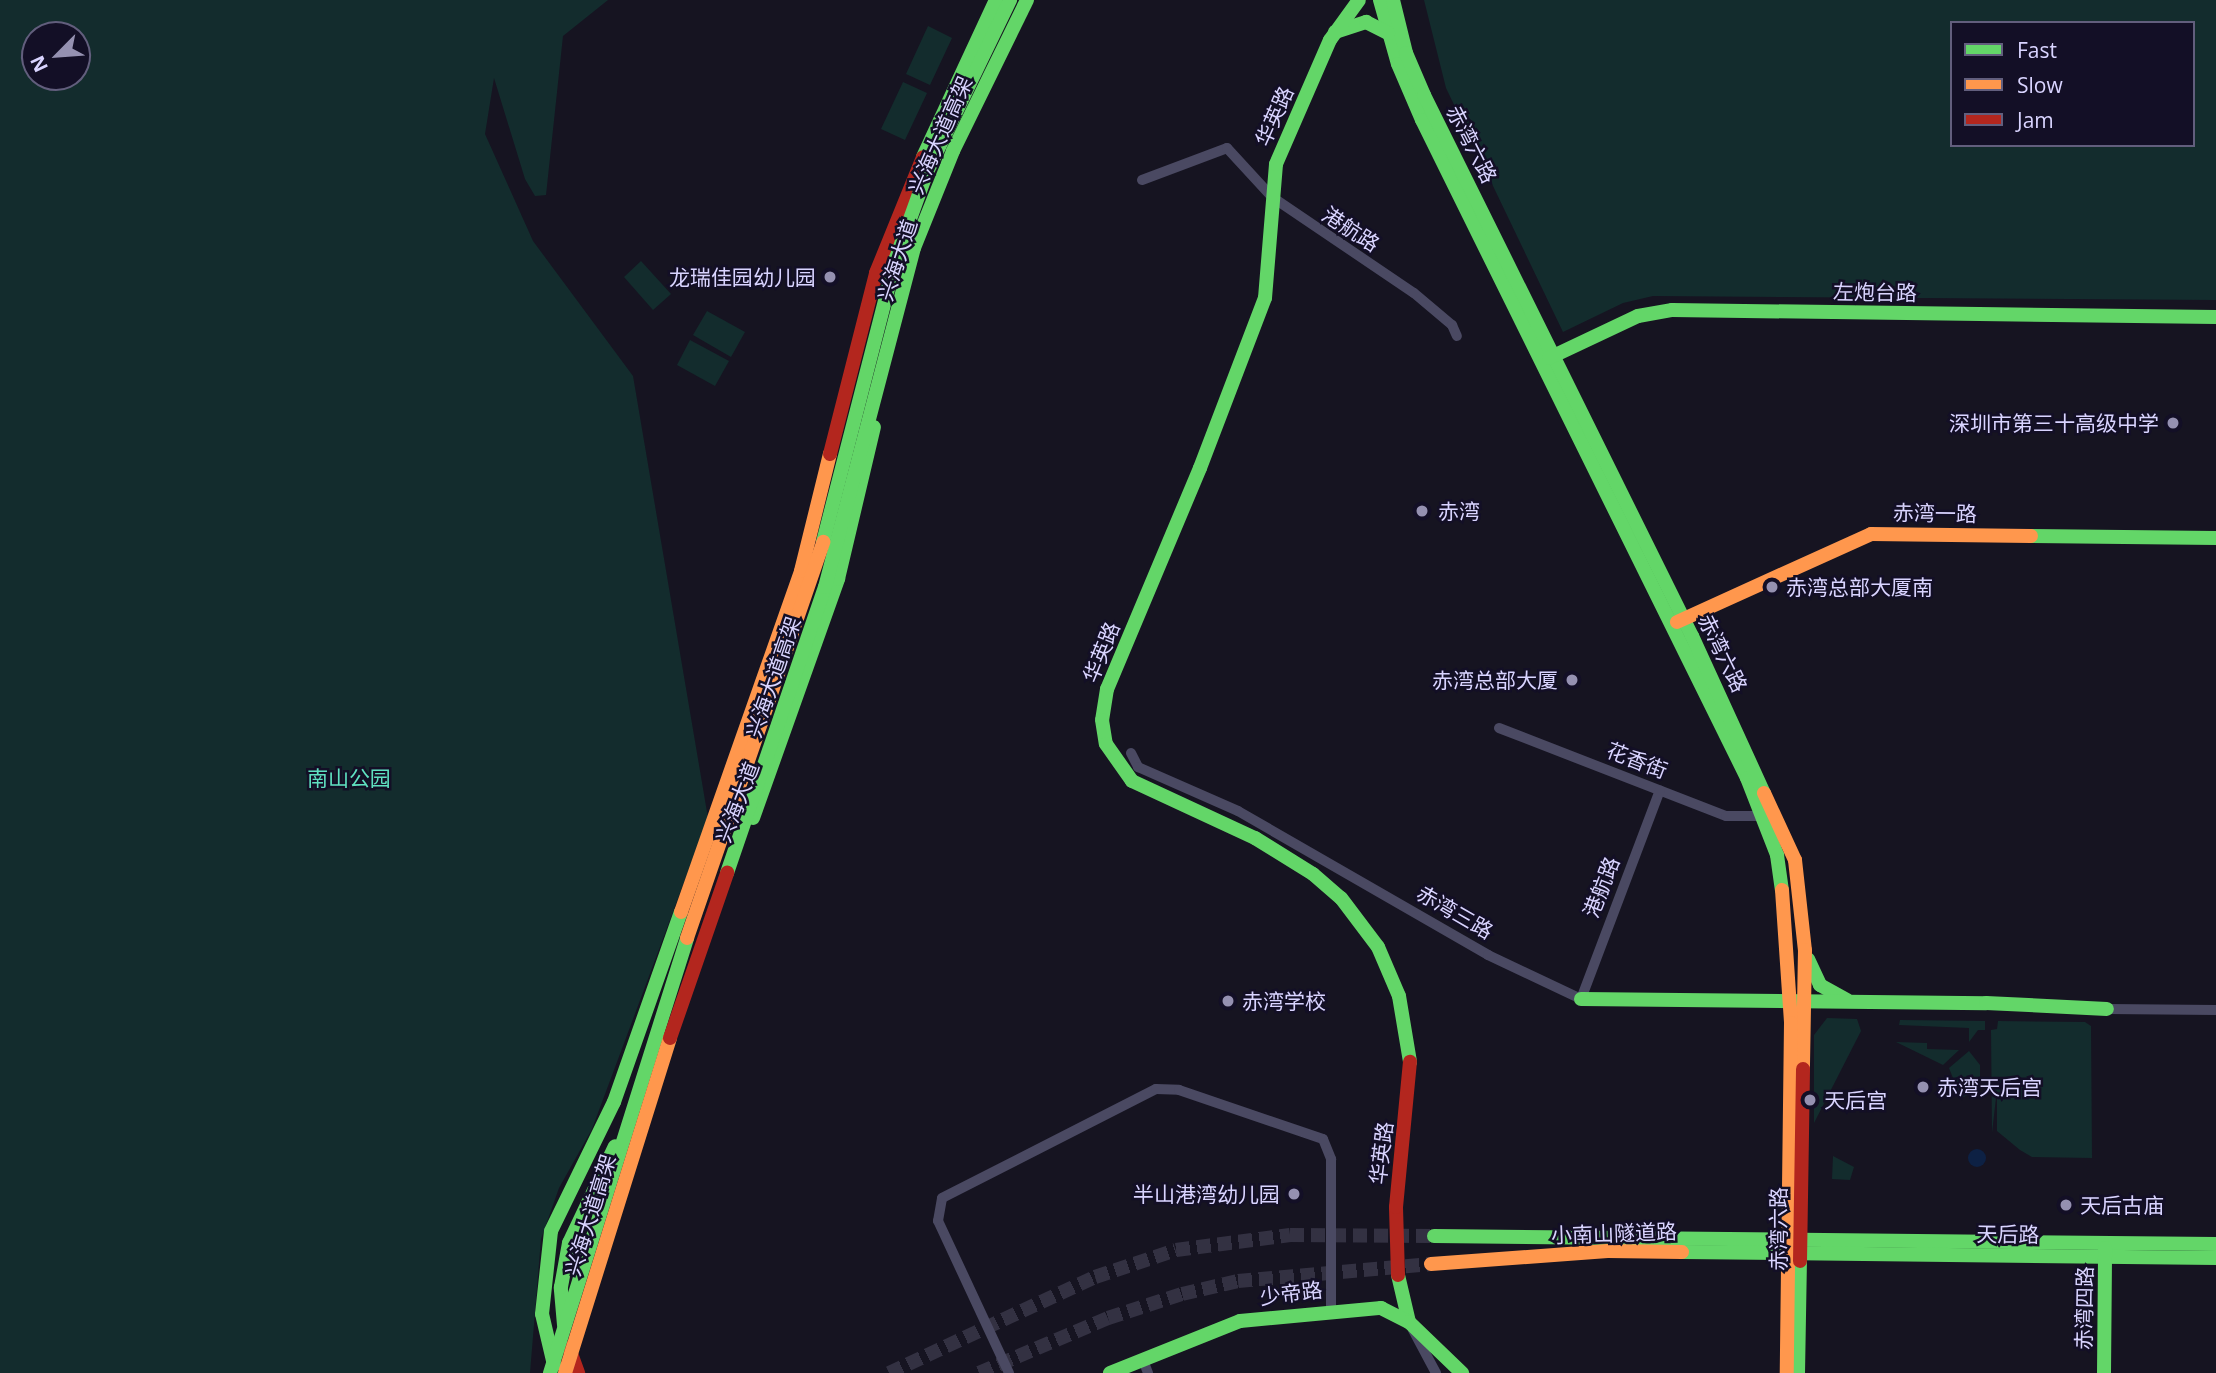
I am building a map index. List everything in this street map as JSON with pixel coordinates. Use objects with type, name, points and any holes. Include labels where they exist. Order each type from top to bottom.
[{"type":"street","name":"兴海大道","points":[[556,1373],[542,1314],[542,1283],[551,1231],[626,1071],[801,571],[876,273],[918,162],[996,0]]},
{"type":"street","name":"兴海大道高架","points":[[550,1373],[657,1023],[781,676],[824,540],[896,258],[927,172],[1010,0]]},
{"type":"street","name":"兴海大道高架","points":[[565,1373],[644,1112],[825,587],[914,248],[953,151],[1027,0]]},
{"type":"street","name":"兴海大道","points":[[578,1373],[562,1310],[564,1263],[576,1224],[677,1018],[821,635],[911,282],[933,218],[1035,0]]},
{"type":"street","name":"华英路","points":[[1359,0],[1334,32],[1276,164],[1265,298],[1200,468],[1107,689],[1102,720],[1106,744],[1132,781],[1255,838],[1313,874],[1354,913],[1378,947],[1399,996],[1410,1061],[1396,1207],[1398,1275],[1409,1322],[1436,1373]]},
{"type":"street","name":"赤湾六路","points":[[1380,0],[1388,33],[1422,120],[1550,358]]},
{"type":"street","name":"赤湾六路","points":[[1393,0],[1418,81],[1678,622],[1790,845],[1805,950],[1799,1005],[1794,1246],[1787,1373]]},
{"type":"street","points":[[1334,32],[1366,22],[1388,33]]},
{"type":"street","name":"港航路","points":[[1142,180],[1227,148],[1272,197],[1414,293],[1452,325],[1457,336]]},
{"type":"street","name":"左炮台路","points":[[1550,358],[1638,316],[1672,310],[2216,317]]},
{"type":"street","name":"赤湾一路","points":[[1678,622],[1871,534],[2216,538]]},
{"type":"street","name":"赤湾六路","points":[[1678,622],[1762,816],[1784,891],[1799,1005]]},
{"type":"street","name":"花香街","points":[[1499,728],[1726,816],[1762,816]]},
{"type":"street","name":"赤湾三路","points":[[1131,753],[1138,767],[1238,811],[1488,955],[1581,999],[2001,1007]]},
{"type":"street","name":"港航路","points":[[1581,999],[1660,790]]},
{"type":"street","points":[[1805,950],[1820,985],[1855,1002]]},
{"type":"street","name":"赤湾三路","points":[[1799,1005],[1855,1002],[2001,1007]]},
{"type":"street","points":[[2001,1007],[2216,1010]]},
{"type":"street","points":[[1009,1373],[938,1221],[942,1198],[1156,1089],[1179,1090],[1323,1139],[1332,1170],[1331,1309]]},
{"type":"street","name":"小南山隧道路","points":[[1434,1236],[1794,1246]]},
{"type":"street","name":"天后路","points":[[2105,1250],[2216,1244]]},
{"type":"street","name":"赤湾六路","points":[[1794,1246],[1798,1373]]},
{"type":"street","name":"小南山隧道路","points":[[1431,1264],[1608,1251],[1794,1246]]},
{"type":"street","name":"天后路","points":[[1794,1246],[2105,1250],[2216,1258]]},
{"type":"street","name":"赤湾四路","points":[[2104,1373],[2105,1250]]},
{"type":"street","name":"少帝路","points":[[1111,1373],[1145,1367],[1231,1324],[1331,1309],[1381,1308],[1409,1322],[1462,1373]]},
{"type":"green space","name":"南山公园","points":[[0,0],[608,0],[563,36],[546,195],[535,196],[525,179],[494,78],[485,134],[533,241],[633,376],[708,818],[592,1129],[559,1188],[541,1239],[530,1373],[0,1373]]},
{"type":"green space","points":[[1424,0],[2216,0],[2216,300],[1653,296],[1623,303],[1563,332],[1446,88]]},
{"type":"green space","points":[[928,26],[952,38],[930,85],[906,74]]},
{"type":"green space","points":[[903,82],[927,93],[905,140],[881,129]]},
{"type":"green space","points":[[641,261],[671,294],[653,310],[624,277]]},
{"type":"green space","points":[[707,311],[745,332],[731,357],[693,335]]},
{"type":"green space","points":[[690,340],[729,361],[715,386],[677,365]]},
{"type":"green space","points":[[1827,1018],[1857,1019],[1861,1031],[1814,1123],[1814,1035]]},
{"type":"green space","points":[[1900,1020],[1985,1021],[1985,1030],[1978,1030],[1969,1042],[1969,1028],[1899,1025]]},
{"type":"green space","points":[[1998,1021],[2085,1022],[2091,1026],[2092,1158],[2032,1157],[2020,1150],[1997,1131],[1997,1089],[1992,1133],[1991,1030],[1997,1029]]},
{"type":"green space","points":[[1896,1042],[1927,1043],[1927,1049],[1959,1050],[1943,1065]]},
{"type":"green space","points":[[1969,1051],[1980,1065],[1980,1090],[1961,1098],[1949,1068]]},
{"type":"green space","points":[[1833,1156],[1854,1167],[1850,1180],[1832,1179]]},
{"type":"water","points":[[1977,1149],[1983,1152],[1986,1158],[1983,1164],[1977,1167],[1971,1164],[1968,1158],[1971,1152]]},
{"type":"tunnel","points":[[889,1373],[1095,1277],[1176,1250],[1290,1235],[1434,1236]]},
{"type":"tunnel","points":[[979,1373],[1108,1318],[1182,1294],[1238,1281],[1431,1264]]},
{"type":"traffic: fast","points":[[923,157],[996,0]]},
{"type":"traffic: fast","points":[[823,542],[896,258],[927,172],[1010,0]]},
{"type":"traffic: fast","points":[[727,873],[825,587],[914,248],[953,151],[1027,0]]},
{"type":"traffic: fast","points":[[1200,468],[1265,298],[1276,164],[1330,40],[1359,0]]},
{"type":"traffic: fast","points":[[1380,0],[1398,64],[1422,120],[1747,778],[1777,855],[1782,890]]},
{"type":"traffic: fast","points":[[1393,0],[1406,53],[1424,95],[1692,636],[1764,793]]},
{"type":"traffic: fast","points":[[1335,32],[1366,22],[1388,33]]},
{"type":"traffic: fast","points":[[1549,358],[1638,316],[1672,310],[2216,317]]},
{"type":"traffic: fast","points":[[753,818],[838,579],[874,427]]},
{"type":"traffic: fast","points":[[1200,468],[1107,689],[1102,720],[1106,744],[1132,781],[1255,838],[1313,874],[1341,898],[1378,947],[1399,996],[1410,1062]]},
{"type":"traffic: fast","points":[[2031,536],[2216,538]]},
{"type":"traffic: fast","points":[[554,1365],[542,1314],[551,1231],[614,1102],[681,912]]},
{"type":"traffic: fast","points":[[550,1373],[687,938]]},
{"type":"traffic: fast","points":[[1808,959],[1820,985],[1847,1000]]},
{"type":"traffic: fast","points":[[1581,999],[1986,1003],[2107,1009]]},
{"type":"traffic: fast","points":[[564,1325],[561,1287],[569,1243],[615,1146]]},
{"type":"traffic: fast","points":[[1434,1236],[2216,1244]]},
{"type":"traffic: fast","points":[[2104,1373],[2105,1248]]},
{"type":"traffic: fast","points":[[1682,1252],[2216,1258]]},
{"type":"traffic: fast","points":[[1798,1373],[1800,1261]]},
{"type":"traffic: fast","points":[[1398,1275],[1409,1322]]},
{"type":"traffic: fast","points":[[1110,1373],[1240,1321],[1381,1308],[1409,1322],[1462,1373]]},
{"type":"traffic: slow","points":[[681,912],[801,571],[830,454]]},
{"type":"traffic: slow","points":[[1677,622],[1871,534],[2031,536]]},
{"type":"traffic: slow","points":[[687,938],[823,542]]},
{"type":"traffic: slow","points":[[1764,793],[1795,860],[1805,950],[1803,1069]]},
{"type":"traffic: slow","points":[[1782,890],[1791,1023],[1787,1373]]},
{"type":"traffic: slow","points":[[565,1373],[670,1038]]},
{"type":"traffic: slow","points":[[1431,1264],[1608,1251],[1682,1252]]},
{"type":"traffic: jam","points":[[830,454],[876,273],[923,157]]},
{"type":"traffic: jam","points":[[670,1038],[727,873]]},
{"type":"traffic: jam","points":[[1398,1275],[1396,1207],[1410,1062]]},
{"type":"traffic: jam","points":[[1800,1261],[1803,1069]]},
{"type":"traffic: jam","points":[[569,1348],[578,1373]]},
{"type":"place","name":"龙瑞佳园幼儿园","points":[[830,277]]},
{"type":"place","name":"深圳市第三十高级中学","points":[[2173,423]]},
{"type":"place","name":"赤湾","points":[[1422,511]]},
{"type":"place","name":"赤湾总部大厦南","points":[[1772,587]]},
{"type":"place","name":"赤湾总部大厦","points":[[1572,680]]},
{"type":"place","name":"赤湾学校","points":[[1228,1001]]},
{"type":"place","name":"赤湾天后宫","points":[[1923,1087]]},
{"type":"place","name":"天后宫","points":[[1810,1100]]},
{"type":"place","name":"半山港湾幼儿园","points":[[1294,1194]]},
{"type":"place","name":"天后古庙","points":[[2066,1205]]}]
